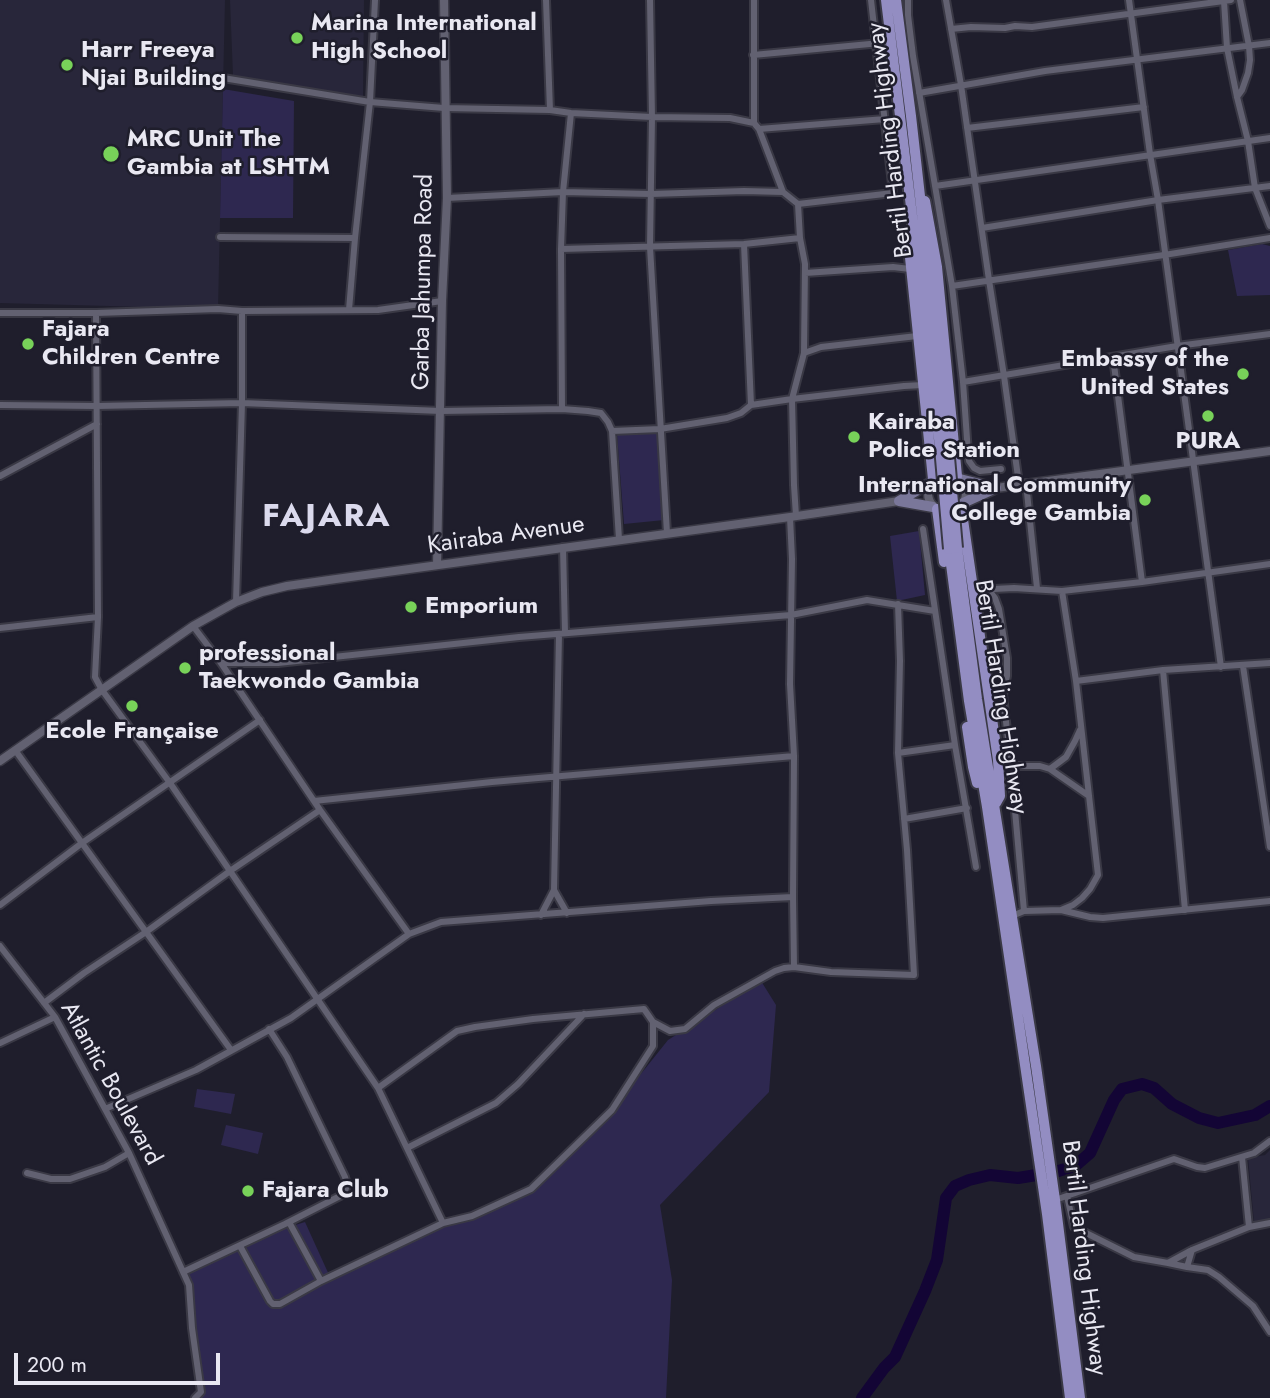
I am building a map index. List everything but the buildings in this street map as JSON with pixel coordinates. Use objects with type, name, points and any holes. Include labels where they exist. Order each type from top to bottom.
[{"type":"main road","name":"Bertil Harding Highway","points":[[886,0],[914,190]]},
{"type":"main road","name":"Bertil Harding Highway","points":[[896,0],[911,116],[916,212],[942,389],[964,606],[991,806],[1046,1169]]},
{"type":"main road","points":[[899,501],[932,481],[906,209],[914,190],[923,195],[927,206],[937,267],[959,477],[996,488]]},
{"type":"main road","points":[[899,501],[935,508],[973,767],[979,791],[991,806],[1000,796],[998,760],[962,505],[996,488]]},
{"type":"main road","name":"Bertil Harding Highway","points":[[991,806],[1012,916],[1046,1169],[1070,1398]]},
{"type":"main road","name":"Bertil Harding Highway","points":[[1048,1188],[1055,1200],[1080,1398]]},
{"type":"street","points":[[349,310],[370,102],[375,0]]},
{"type":"street","name":"Garba Jahumpa Road","points":[[437,565],[442,301],[447,198],[443,0]]},
{"type":"street","points":[[546,0],[550,110]]},
{"type":"street","points":[[650,0],[650,247],[667,533]]},
{"type":"street","points":[[754,0],[753,55],[757,126],[783,192],[798,204],[893,193],[871,0]]},
{"type":"street","points":[[908,0],[909,28],[952,286],[969,461],[980,471],[1001,469]]},
{"type":"street","points":[[946,0],[1037,588]]},
{"type":"street","points":[[1129,0],[1220,667]]},
{"type":"street","points":[[1237,97],[1248,73],[1250,60],[1240,0]]},
{"type":"street","points":[[951,29],[1074,23],[1228,1],[1227,48],[1248,141],[1255,188],[1270,226]]},
{"type":"street","points":[[753,55],[891,41]]},
{"type":"street","points":[[919,93],[1045,71],[1270,43]]},
{"type":"street","points":[[223,78],[370,102],[444,108],[730,118],[757,126],[886,118]]},
{"type":"street","points":[[967,128],[1144,107]]},
{"type":"street","points":[[562,409],[561,249],[563,192],[571,113]]},
{"type":"street","points":[[935,186],[1270,138]]},
{"type":"street","points":[[982,228],[1158,200],[1270,186]]},
{"type":"street","points":[[447,198],[563,192],[783,192]]},
{"type":"street","points":[[794,967],[794,756],[790,684],[792,399],[804,353],[805,273],[798,204]]},
{"type":"street","points":[[220,237],[355,238]]},
{"type":"street","points":[[561,249],[744,244],[800,238]]},
{"type":"street","points":[[952,286],[1270,238]]},
{"type":"street","points":[[744,244],[751,405]]},
{"type":"street","points":[[805,273],[910,269]]},
{"type":"street","points":[[0,313],[218,309],[378,310],[442,301]]},
{"type":"street","points":[[236,602],[242,311]]},
{"type":"street","points":[[96,313],[98,617],[95,677],[378,1088],[443,1223]]},
{"type":"street","points":[[963,382],[1177,346],[1270,334]]},
{"type":"street","points":[[804,353],[821,347],[918,337]]},
{"type":"street","points":[[1113,357],[1142,582]]},
{"type":"street","points":[[612,431],[660,429],[727,418],[741,413],[751,405],[923,385]]},
{"type":"street","points":[[0,405],[242,404],[441,411],[588,411],[601,414],[612,431],[619,540]]},
{"type":"street","points":[[0,476],[97,424]]},
{"type":"street","points":[[996,488],[1270,451]]},
{"type":"street","points":[[944,474],[959,477],[966,490],[962,505],[949,512],[935,508],[928,495],[932,481],[944,474]]},
{"type":"street","name":"Kairaba Avenue","points":[[0,761],[193,626],[236,602],[262,592],[287,586],[899,501]]},
{"type":"street","points":[[923,529],[976,867]]},
{"type":"street","points":[[541,915],[554,890],[563,547]]},
{"type":"street","points":[[973,590],[1037,588],[1062,591],[1270,564]]},
{"type":"street","points":[[988,589],[999,609],[1007,658],[1003,695],[1024,911]]},
{"type":"street","points":[[1012,916],[1024,911],[1061,909],[1073,905],[1082,898],[1098,875],[1076,681],[1062,591]]},
{"type":"street","points":[[222,663],[278,663],[562,634],[791,615],[867,600],[935,611]]},
{"type":"street","points":[[378,1088],[457,1031],[533,1019],[644,1009],[653,1022],[670,1031],[685,1029],[714,1005],[775,971],[794,967],[831,972],[914,975],[898,753],[898,604]]},
{"type":"street","points":[[0,628],[98,617]]},
{"type":"street","points":[[193,626],[222,663],[320,810],[409,934]]},
{"type":"street","points":[[1076,681],[1163,670],[1270,663]]},
{"type":"street","points":[[1243,666],[1270,847]]},
{"type":"street","points":[[1163,670],[1185,910]]},
{"type":"street","points":[[0,905],[82,843],[260,720]]},
{"type":"street","points":[[1050,769],[1066,757],[1081,727]]},
{"type":"street","points":[[898,753],[955,745]]},
{"type":"street","points":[[15,750],[231,1050]]},
{"type":"street","points":[[314,800],[794,756]]},
{"type":"street","points":[[1011,766],[1040,766],[1050,769],[1089,796]]},
{"type":"street","points":[[904,819],[967,808]]},
{"type":"street","points":[[44,1003],[320,810]]},
{"type":"street","points":[[554,890],[567,913]]},
{"type":"street","points":[[106,1109],[196,1070],[291,1018],[409,934],[440,922],[793,897]]},
{"type":"street","points":[[1061,909],[1096,918],[1270,901]]},
{"type":"street","name":"Atlantic Boulevard","points":[[0,946],[55,1017],[129,1153],[189,1285],[201,1392],[195,1398]]},
{"type":"street","points":[[407,1148],[496,1103],[518,1084],[584,1014]]},
{"type":"street","points":[[0,1043],[55,1017]]},
{"type":"street","points":[[240,1246],[273,1304],[280,1304],[321,1281],[443,1223],[471,1216],[531,1189],[612,1110],[653,1046],[653,1022]]},
{"type":"street","points":[[183,1272],[289,1222],[345,1191],[345,1177],[270,1029]]},
{"type":"street","points":[[1055,1200],[1174,1159],[1205,1168],[1254,1153],[1270,1141]]},
{"type":"street","points":[[27,1173],[70,1180],[106,1167],[129,1153]]},
{"type":"street","points":[[1242,1157],[1249,1227]]},
{"type":"street","points":[[1067,1196],[1074,1227],[1134,1256],[1208,1270],[1253,1306],[1270,1332]]},
{"type":"street","points":[[289,1222],[321,1281]]},
{"type":"street","points":[[1168,1264],[1192,1250],[1249,1227],[1270,1223]]},
{"type":"street","points":[[1187,1267],[1192,1250]]},
{"type":"shaded area","name":"MRC Unit The Gambia at LSHTM","points":[[0,0],[225,0],[218,309],[0,303]]},
{"type":"shaded area","name":"Marina International High School","points":[[230,0],[364,0],[363,97],[233,76]]},
{"type":"shaded area","points":[[223,89],[294,101],[293,218],[220,218]]},
{"type":"shaded area","points":[[1262,244],[1270,246],[1270,295],[1237,296],[1228,250]]},
{"type":"shaded area","points":[[657,430],[664,520],[624,524],[617,434]]},
{"type":"shaded area","points":[[919,531],[925,595],[897,601],[890,536]]},
{"type":"shaded area","points":[[761,981],[776,1005],[769,1092],[660,1205],[672,1280],[666,1398],[195,1398],[200,1392],[189,1285],[183,1272],[289,1222],[292,1226],[305,1222],[330,1277],[531,1189],[612,1110],[668,1040]]},
{"type":"shaded area","points":[[197,1089],[235,1094],[231,1114],[194,1107]]},
{"type":"shaded area","points":[[226,1125],[263,1133],[258,1154],[221,1145]]},
{"type":"shaded area","points":[[1270,1150],[1270,1220],[1254,1222],[1248,1158],[1265,1155]]},
{"type":"waterway","points":[[862,1398],[895,1357],[925,1291],[937,1260],[946,1198],[955,1186],[990,1175],[1018,1178],[1075,1166],[1090,1153],[1114,1100],[1122,1089],[1142,1084],[1154,1088],[1172,1104],[1199,1118],[1218,1123],[1255,1115],[1270,1106]]},
{"type":"place","name":"Marina International High School","points":[[297,38]]},
{"type":"place","name":"Harr Freeya Njai Building","points":[[67,65]]},
{"type":"place","name":"MRC Unit The Gambia at LSHTM","points":[[111,154]]},
{"type":"place","name":"Fajara Children Centre","points":[[28,344]]},
{"type":"place","name":"Embassy of the United States","points":[[1243,374]]},
{"type":"place","name":"PURA","points":[[1208,416]]},
{"type":"place","name":"Kairaba Police Station","points":[[854,437]]},
{"type":"place","name":"International Community College Gambia","points":[[1145,500]]},
{"type":"place","name":"Emporium","points":[[411,607]]},
{"type":"place","name":"professional Taekwondo Gambia","points":[[185,668]]},
{"type":"place","name":"Ecole Française","points":[[132,706]]},
{"type":"place","name":"Fajara Club","points":[[248,1191]]},
{"type":"district","name":"FAJARA","points":[[327,518]]}]
